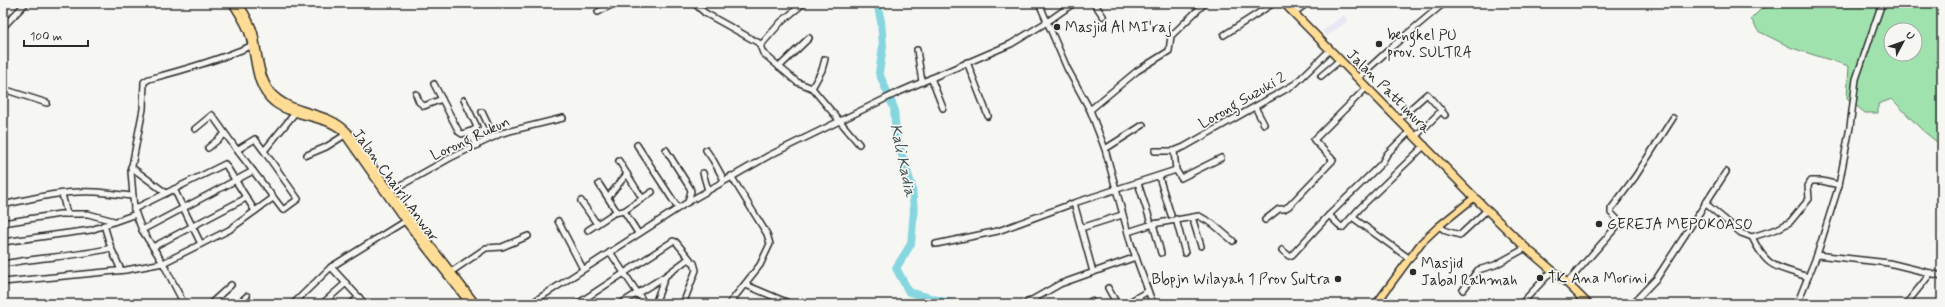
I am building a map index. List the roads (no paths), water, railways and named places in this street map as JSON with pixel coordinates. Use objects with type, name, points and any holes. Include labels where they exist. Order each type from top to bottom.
[{"type":"highway","name":"Jalan Pattimura","points":[[1284,3],[1425,145],[1487,210],[1526,248],[1567,282],[1586,301]]},
{"type":"main road","name":"Jalan Chairil Anwar","points":[[232,3],[247,28],[258,80],[264,92],[276,104],[295,113],[332,124],[345,135],[380,180],[391,191],[476,304]]},
{"type":"main road","name":"Jalan Chairil Anwar","points":[[239,3],[252,27],[264,79],[271,92],[288,104],[338,122],[348,132],[405,221],[470,304]]},
{"type":"main road","points":[[1376,304],[1421,243],[1439,226],[1475,197]]},
{"type":"street","points":[[3,27],[26,3]]},
{"type":"street","points":[[598,12],[615,3]]},
{"type":"street","points":[[694,3],[705,13],[750,37],[761,45],[764,53],[779,67],[801,85],[812,88],[859,144]]},
{"type":"street","points":[[761,45],[781,22],[804,3]]},
{"type":"street","points":[[1039,3],[1072,80],[1090,110],[1105,148],[1122,215],[1153,304]]},
{"type":"street","points":[[1094,3],[1103,16]]},
{"type":"street","points":[[1090,110],[1137,71],[1170,51],[1171,36],[1205,3]]},
{"type":"street","points":[[1224,35],[1274,3]]},
{"type":"street","points":[[1294,13],[1307,3]]},
{"type":"street","points":[[1358,78],[1394,45],[1444,3]]},
{"type":"street","points":[[1797,304],[1817,255],[1839,186],[1850,127],[1859,64],[1882,3]]},
{"type":"street","points":[[530,304],[638,233],[731,176],[782,148],[899,92],[1011,44],[1047,22],[1071,4]]},
{"type":"street","points":[[779,67],[809,38]]},
{"type":"street","points":[[184,304],[163,263],[142,230],[134,209],[131,167],[143,109],[145,81],[191,68],[251,46]]},
{"type":"street","points":[[917,50],[922,82]]},
{"type":"street","name":"Lorong Suzuki 2","points":[[1155,151],[1174,151],[1256,107],[1299,82],[1330,50]]},
{"type":"street","points":[[812,88],[822,70],[824,59]]},
{"type":"street","points":[[1321,76],[1340,60]]},
{"type":"street","points":[[966,62],[988,116]]},
{"type":"street","points":[[931,78],[943,108]]},
{"type":"street","points":[[434,84],[460,133],[464,134],[477,127],[464,100]]},
{"type":"street","points":[[1265,220],[1276,210],[1289,206],[1333,160],[1314,140],[1368,87]]},
{"type":"street","points":[[3,89],[48,103]]},
{"type":"street","points":[[416,94],[419,102],[424,106],[442,99]]},
{"type":"street","points":[[1282,250],[1290,256],[1382,163],[1387,154],[1413,133],[1444,112],[1427,94],[1399,119]]},
{"type":"street","points":[[1256,107],[1264,124]]},
{"type":"street","points":[[482,112],[494,137]]},
{"type":"street","points":[[264,151],[295,113]]},
{"type":"street","points":[[195,129],[212,115],[225,134],[237,150],[253,171],[273,198],[283,210],[298,199],[255,139],[237,150]]},
{"type":"street","name":"Lorong Rukun","points":[[391,191],[476,146],[510,130],[563,118]]},
{"type":"street","points":[[1567,282],[1617,226],[1619,221],[1611,213],[1611,209],[1635,177],[1673,118]]},
{"type":"street","points":[[1105,148],[1143,125]]},
{"type":"street","points":[[469,132],[476,146]]},
{"type":"street","points":[[208,148],[225,134]]},
{"type":"street","points":[[307,156],[326,147],[345,135]]},
{"type":"street","points":[[637,144],[678,208]]},
{"type":"street","points":[[1329,215],[1342,228],[1425,145]]},
{"type":"street","points":[[666,150],[690,188],[691,191],[688,202]]},
{"type":"street","points":[[706,150],[724,180]]},
{"type":"street","points":[[1174,151],[1176,170],[1179,176],[1184,178],[1221,158]]},
{"type":"street","points":[[619,161],[642,198]]},
{"type":"street","points":[[134,209],[225,164],[254,212]]},
{"type":"street","points":[[131,167],[166,193]]},
{"type":"street","points":[[936,244],[998,231],[1074,202],[1159,177],[1176,170]]},
{"type":"street","points":[[142,230],[253,171]]},
{"type":"street","points":[[1632,304],[1657,278],[1726,172]]},
{"type":"street","points":[[703,173],[708,190]]},
{"type":"street","points":[[608,197],[627,174]]},
{"type":"street","points":[[729,304],[746,285],[760,265],[770,244],[767,234],[731,176]]},
{"type":"street","points":[[1159,177],[1171,215]]},
{"type":"street","points":[[1705,203],[1742,233],[1752,237],[1777,229],[1790,222],[1807,202],[1809,195],[1808,186],[1811,181],[1822,181],[1839,186]]},
{"type":"street","points":[[1138,183],[1161,253]]},
{"type":"street","points":[[598,184],[617,212]]},
{"type":"street","points":[[174,189],[201,244]]},
{"type":"street","points":[[3,205],[39,197],[62,194],[95,192],[133,196]]},
{"type":"street","points":[[588,230],[614,213],[624,211],[652,192]]},
{"type":"street","points":[[62,194],[67,214]]},
{"type":"street","points":[[153,247],[246,198]]},
{"type":"street","points":[[3,282],[120,270],[163,263],[229,230],[273,198]]},
{"type":"street","points":[[581,201],[597,224]]},
{"type":"street","points":[[1074,202],[1093,272]]},
{"type":"street","points":[[1439,226],[1446,231],[1460,235],[1487,210]]},
{"type":"street","points":[[624,211],[638,233]]},
{"type":"street","points":[[3,223],[67,214],[88,214],[114,221]]},
{"type":"street","points":[[3,242],[91,230],[136,214]]},
{"type":"street","points":[[1081,228],[1122,215]]},
{"type":"street","points":[[1192,217],[1201,246]]},
{"type":"street","points":[[1128,232],[1152,222],[1203,217],[1233,242]]},
{"type":"street","points":[[1352,217],[1410,259]]},
{"type":"street","points":[[1176,219],[1185,253]]},
{"type":"street","points":[[293,304],[331,267],[405,221]]},
{"type":"street","points":[[558,221],[583,269]]},
{"type":"street","points":[[104,225],[120,270]]},
{"type":"street","points":[[451,272],[486,248],[502,247],[528,236]]},
{"type":"street","points":[[1752,237],[1759,252],[1769,264],[1808,277]]},
{"type":"street","points":[[577,304],[674,241],[690,259],[696,270],[683,304]]},
{"type":"street","points":[[3,264],[39,257],[98,252],[111,248]]},
{"type":"street","points":[[1463,290],[1478,270],[1495,265],[1526,248]]},
{"type":"street","points":[[610,252],[645,304]]},
{"type":"street","points":[[1817,255],[1889,263],[1942,276]]},
{"type":"street","points":[[1025,304],[1060,284],[1136,257]]},
{"type":"street","points":[[620,304],[666,276],[686,260],[690,259]]},
{"type":"street","points":[[331,267],[365,304]]},
{"type":"street","points":[[1521,304],[1552,271]]},
{"type":"street","points":[[1906,304],[1931,274]]},
{"type":"street","points":[[655,304],[666,276]]},
{"type":"street","points":[[322,304],[346,282]]},
{"type":"street","points":[[210,304],[230,285]]},
{"type":"street","points":[[746,285],[791,304]]},
{"type":"street","points":[[1108,288],[1117,304]]},
{"type":"street","points":[[1126,304],[1148,291]]},
{"type":"street","points":[[238,304],[247,296]]},
{"type":"street","points":[[351,304],[359,296]]},
{"type":"street","points":[[1382,297],[1389,304]]},
{"type":"street","points":[[1577,304],[1586,301]]},
{"type":"waterway","name":"Kali Kadia","points":[[877,3],[881,21],[883,46],[879,73],[894,108],[896,136],[912,187],[914,211],[911,244],[896,268],[909,292],[953,304]]},
{"type":"place","name":"Masjid Al MI'raj","points":[[1057,27]]},
{"type":"place","name":"bengkel PU prov. SULTRA","points":[[1379,44]]},
{"type":"place","name":"GEREJA MEPOKOASO","points":[[1599,224]]},
{"type":"place","name":"Masjid Jabal Rahmah","points":[[1413,272]]},
{"type":"place","name":"TK Ana Morini","points":[[1540,278]]},
{"type":"place","name":"Bbpjn Wilayah 1 Prov Sultra","points":[[1338,279]]}]
